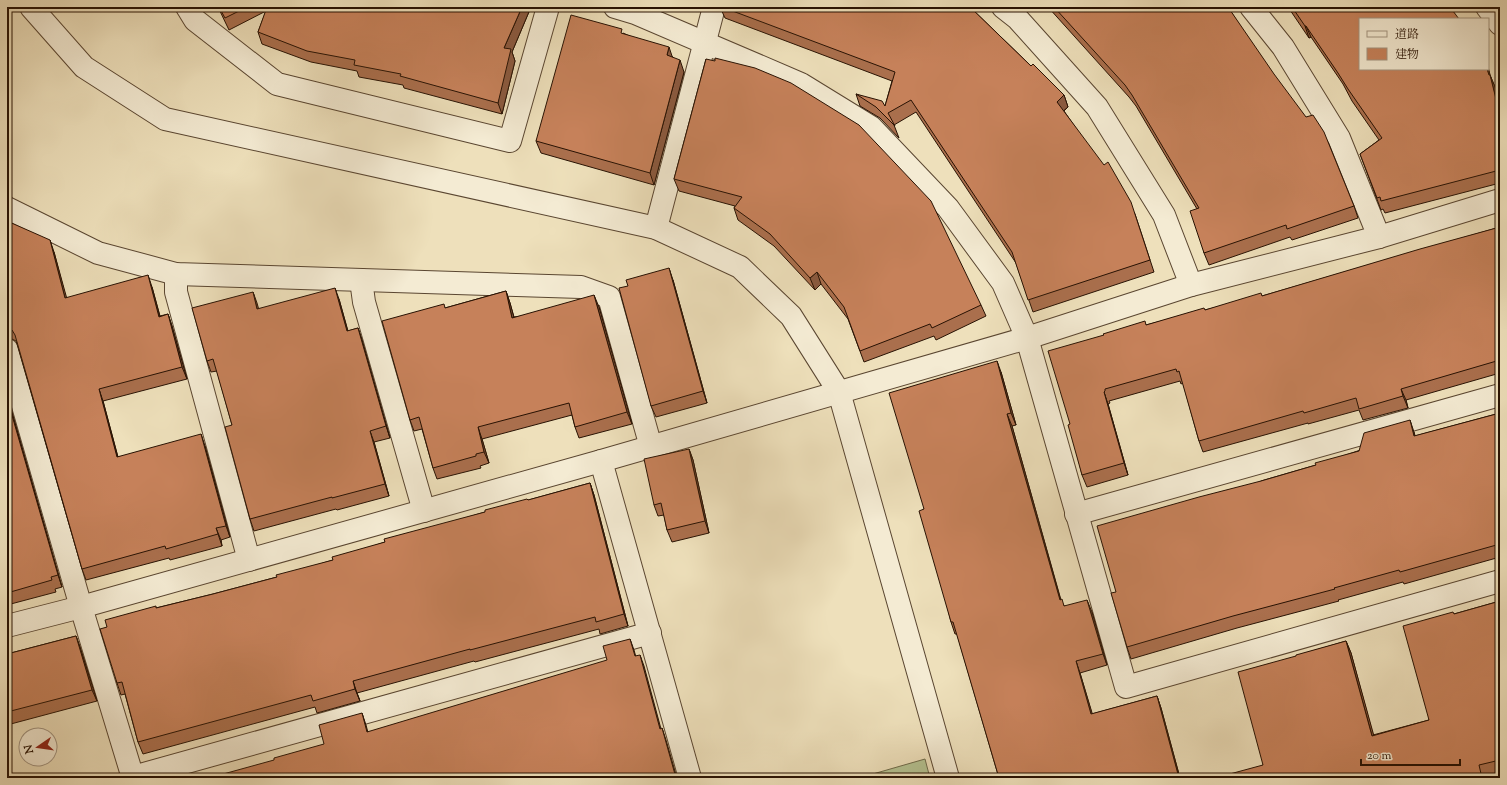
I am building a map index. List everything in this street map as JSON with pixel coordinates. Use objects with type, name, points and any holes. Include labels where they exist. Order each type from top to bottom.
[{"type":"street","points":[[31,7],[84,67],[165,119],[656,228],[740,267],[791,316],[839,392],[948,778]]},
{"type":"street","points":[[187,7],[195,20],[277,84],[510,141],[548,7]]},
{"type":"street","points":[[615,7],[635,13],[801,84],[871,127],[948,208],[1003,283],[1027,338],[1126,687],[1500,581]]},
{"type":"street","points":[[656,228],[714,7]]},
{"type":"street","points":[[1003,7],[1017,18],[1097,107],[1164,216],[1191,285]]},
{"type":"street","points":[[1251,7],[1283,47],[1339,138],[1379,237]]},
{"type":"street","points":[[1487,7],[1500,24]]},
{"type":"street","points":[[7,626],[81,607],[651,447],[1027,338],[1191,285],[1379,237],[1500,200]]},
{"type":"street","points":[[7,208],[98,253],[176,274],[581,287],[609,297],[651,447]]},
{"type":"street","points":[[176,274],[176,292],[249,560]]},
{"type":"street","points":[[361,280],[364,302],[424,511]]},
{"type":"street","points":[[7,350],[81,607],[133,778],[650,633]]},
{"type":"street","points":[[1076,514],[1500,395]]},
{"type":"street","points":[[601,461],[690,778]]},
{"type":"green space","points":[[925,759],[930,778],[859,778]]},
{"type":"building","points":[[219,7],[247,7],[225,18]]},
{"type":"building","points":[[267,7],[522,7],[504,48],[511,49],[498,103],[400,76],[401,74],[354,65],[355,60],[307,51],[258,32]]},
{"type":"building","points":[[722,7],[970,7],[1031,66],[1033,64],[1064,95],[1057,102],[1104,165],[1108,162],[1131,202],[1150,260],[1028,300],[1012,252],[911,100],[888,113],[895,126],[876,107],[856,94],[882,101],[885,106],[895,72]]},
{"type":"building","points":[[1054,7],[1228,7],[1274,74],[1306,117],[1313,115],[1324,132],[1354,206],[1287,229],[1286,225],[1204,253],[1190,211],[1199,208],[1132,95],[1125,85]]},
{"type":"building","points":[[1292,7],[1450,7],[1458,18],[1359,18],[1359,70],[1487,70],[1490,75],[1500,115],[1500,170],[1381,201],[1380,197],[1377,198],[1360,154],[1382,138]]},
{"type":"building","points":[[571,15],[622,29],[621,33],[669,47],[667,55],[680,60],[650,173],[536,141]]},
{"type":"building","points":[[715,58],[755,68],[791,83],[859,125],[931,201],[981,305],[932,328],[930,324],[860,351],[844,307],[817,272],[810,278],[770,234],[734,208],[742,197],[674,179],[706,59],[715,61]]},
{"type":"building","points":[[7,221],[50,240],[65,298],[148,275],[159,317],[168,314],[182,367],[99,389],[117,457],[201,434],[226,526],[216,528],[218,534],[166,549],[165,546],[82,569],[15,335],[12,330],[7,327]]},
{"type":"building","points":[[1500,227],[1500,360],[1401,389],[1403,396],[1359,409],[1356,398],[1304,413],[1303,411],[1199,441],[1179,371],[1177,372],[1176,369],[1105,389],[1104,392],[1124,463],[1082,475],[1068,425],[1070,424],[1048,351],[1104,335],[1103,334],[1145,321],[1146,325],[1204,308],[1205,310],[1261,293],[1262,296]]},
{"type":"building","points":[[669,268],[703,391],[651,406],[619,288],[628,286],[626,280]]},
{"type":"building","points":[[335,288],[347,331],[358,328],[386,426],[370,431],[385,484],[250,519],[225,427],[232,425],[213,359],[207,361],[192,308],[253,292],[257,309]]},
{"type":"building","points":[[506,291],[512,318],[594,295],[627,412],[575,427],[569,403],[478,427],[484,452],[476,454],[476,456],[433,468],[419,417],[410,420],[382,321],[444,304],[445,308]]},
{"type":"building","points":[[997,361],[1011,413],[1007,414],[1060,600],[1062,599],[1064,606],[1087,600],[1103,654],[1076,661],[1091,714],[1157,696],[1179,778],[999,778],[953,622],[951,622],[919,511],[924,509],[889,393]]},
{"type":"building","points":[[7,398],[58,575],[51,577],[52,580],[7,593]]},
{"type":"building","points":[[1500,413],[1500,544],[1400,572],[1399,570],[1127,647],[1111,593],[1116,592],[1097,526],[1261,481],[1316,465],[1315,463],[1359,451],[1364,433],[1410,420],[1414,436]]},
{"type":"building","points":[[689,449],[705,521],[667,530],[661,503],[654,505],[644,459]]},
{"type":"building","points":[[590,483],[624,614],[596,622],[595,617],[470,649],[353,681],[355,689],[313,701],[311,695],[138,742],[122,682],[117,683],[100,629],[107,627],[105,620],[156,606],[156,608],[277,577],[276,575],[333,560],[332,557],[385,542],[384,539],[485,512],[485,510]]},
{"type":"building","points":[[1500,601],[1500,760],[1479,765],[1482,778],[1215,778],[1263,765],[1238,672],[1346,641],[1372,736],[1429,720],[1403,626]]},
{"type":"building","points":[[76,636],[92,690],[7,712],[7,654]]},
{"type":"building","points":[[630,639],[635,656],[640,655],[660,729],[662,728],[676,778],[216,778],[216,776],[324,744],[319,725],[362,713],[367,732],[607,660],[603,646]]}]
